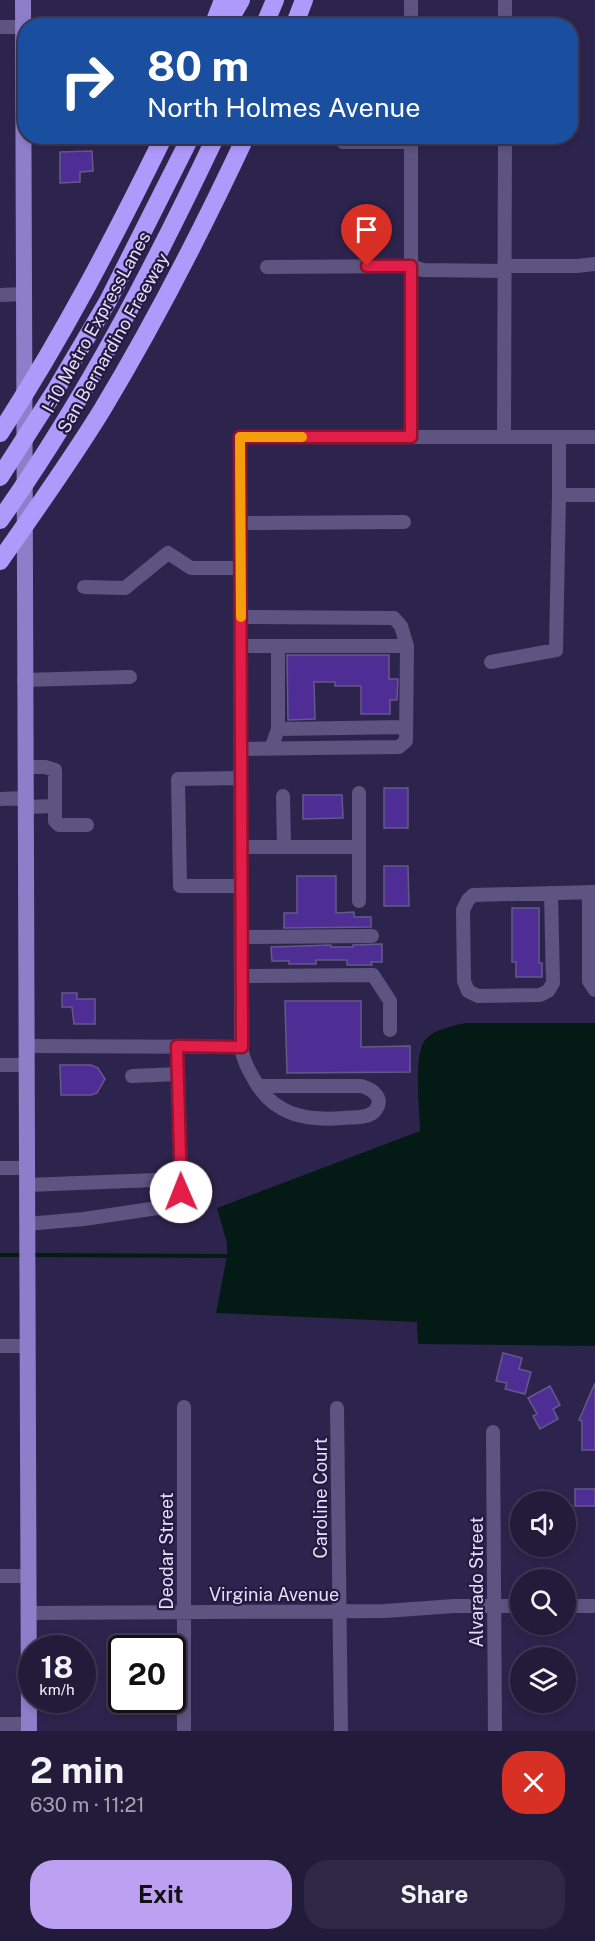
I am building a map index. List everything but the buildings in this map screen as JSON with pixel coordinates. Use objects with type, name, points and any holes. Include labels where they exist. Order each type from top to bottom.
[{"type":"highway","points":[[216,18],[223,0]]},
{"type":"highway","points":[[231,18],[241,0]]},
{"type":"highway","points":[[242,18],[249,0]]},
{"type":"highway","points":[[267,18],[275,0]]},
{"type":"highway","points":[[297,18],[304,0]]},
{"type":"highway","points":[[0,433],[39,373],[94,273],[160,144]]},
{"type":"highway","name":"I-10 Metro ExpressLanes","points":[[0,477],[108,301],[187,144]]},
{"type":"highway","name":"I-10 Metro ExpressLanes","points":[[0,520],[53,442],[149,274],[212,144]]},
{"type":"highway","name":"San Bernardino Freeway","points":[[0,561],[60,476],[102,409],[185,261],[242,144]]},
{"type":"highway","points":[[102,409],[149,274]]},
{"type":"main road","points":[[23,0],[23,18]]},
{"type":"main road","points":[[23,144],[29,1727]]},
{"type":"street","points":[[411,0],[411,18]]},
{"type":"street","points":[[505,0],[505,18]]},
{"type":"street","points":[[0,27],[18,27]]},
{"type":"street","points":[[411,144],[411,437]]},
{"type":"street","points":[[504,437],[505,144]]},
{"type":"street","points":[[267,267],[411,266],[423,270],[595,264]]},
{"type":"street","points":[[0,295],[23,294]]},
{"type":"street","points":[[258,1086],[361,1086],[371,1088],[377,1094],[379,1102],[374,1111],[365,1116],[322,1119],[301,1117],[274,1105],[258,1086],[244,1061],[241,976],[240,437],[595,437]]},
{"type":"street","points":[[491,662],[556,650],[559,437]]},
{"type":"street","points":[[559,495],[595,495]]},
{"type":"street","points":[[240,523],[404,522]]},
{"type":"street","points":[[84,587],[125,588],[168,553],[192,568],[241,568]]},
{"type":"street","points":[[241,617],[394,618],[401,626],[407,646],[406,741],[399,747],[241,749]]},
{"type":"street","points":[[241,646],[407,646]]},
{"type":"street","points":[[271,749],[278,729],[278,647]]},
{"type":"street","points":[[24,680],[130,677]]},
{"type":"street","points":[[278,729],[406,727]]},
{"type":"street","points":[[26,767],[45,767],[55,770],[55,821],[59,825],[87,825]]},
{"type":"street","points":[[241,778],[178,778],[180,886],[241,886]]},
{"type":"street","points":[[359,793],[359,901]]},
{"type":"street","points":[[283,796],[284,847]]},
{"type":"street","points":[[0,799],[55,806]]},
{"type":"street","points":[[241,848],[359,847]]},
{"type":"street","points":[[551,893],[553,983],[548,991],[540,995],[478,996],[468,991],[464,981],[463,910],[468,900],[474,895],[551,893],[592,892],[589,981],[595,990]]},
{"type":"street","points":[[241,937],[372,936]]},
{"type":"street","points":[[241,976],[373,975],[390,1001],[390,1030]]},
{"type":"street","points":[[27,1046],[242,1047]]},
{"type":"street","points":[[27,1228],[164,1207],[181,1192],[177,1046]]},
{"type":"street","points":[[0,1065],[27,1065]]},
{"type":"street","points":[[132,1076],[178,1074]]},
{"type":"street","points":[[0,1168],[27,1168]]},
{"type":"street","points":[[27,1185],[181,1179]]},
{"type":"street","points":[[0,1346],[27,1346]]},
{"type":"street","name":"Deodar Street","points":[[184,1407],[184,1731]]},
{"type":"street","name":"Caroline Court","points":[[337,1408],[341,1731]]},
{"type":"street","name":"Alvarado Street","points":[[493,1432],[495,1731]]},
{"type":"street","points":[[0,1576],[28,1576]]},
{"type":"street","name":"Virginia Avenue","points":[[28,1613],[339,1611],[510,1606]]},
{"type":"street","points":[[576,1606],[595,1606]]},
{"type":"street","points":[[0,1724],[29,1727]]},
{"type":"shaded area","points":[[466,1023],[595,1023],[595,1346],[418,1344],[417,1322],[216,1313],[227,1256],[227,1243],[217,1208],[420,1131],[418,1068],[422,1045],[436,1032]]},
{"type":"waterway","points":[[0,1255],[22,1255]]},
{"type":"waterway","points":[[33,1255],[227,1256]]},
{"type":"slow traffic","points":[[241,617],[240,437],[302,437]]},
{"type":"route","points":[[181,1192],[177,1046],[242,1047],[240,437],[411,437],[411,266],[367,266]]}]
